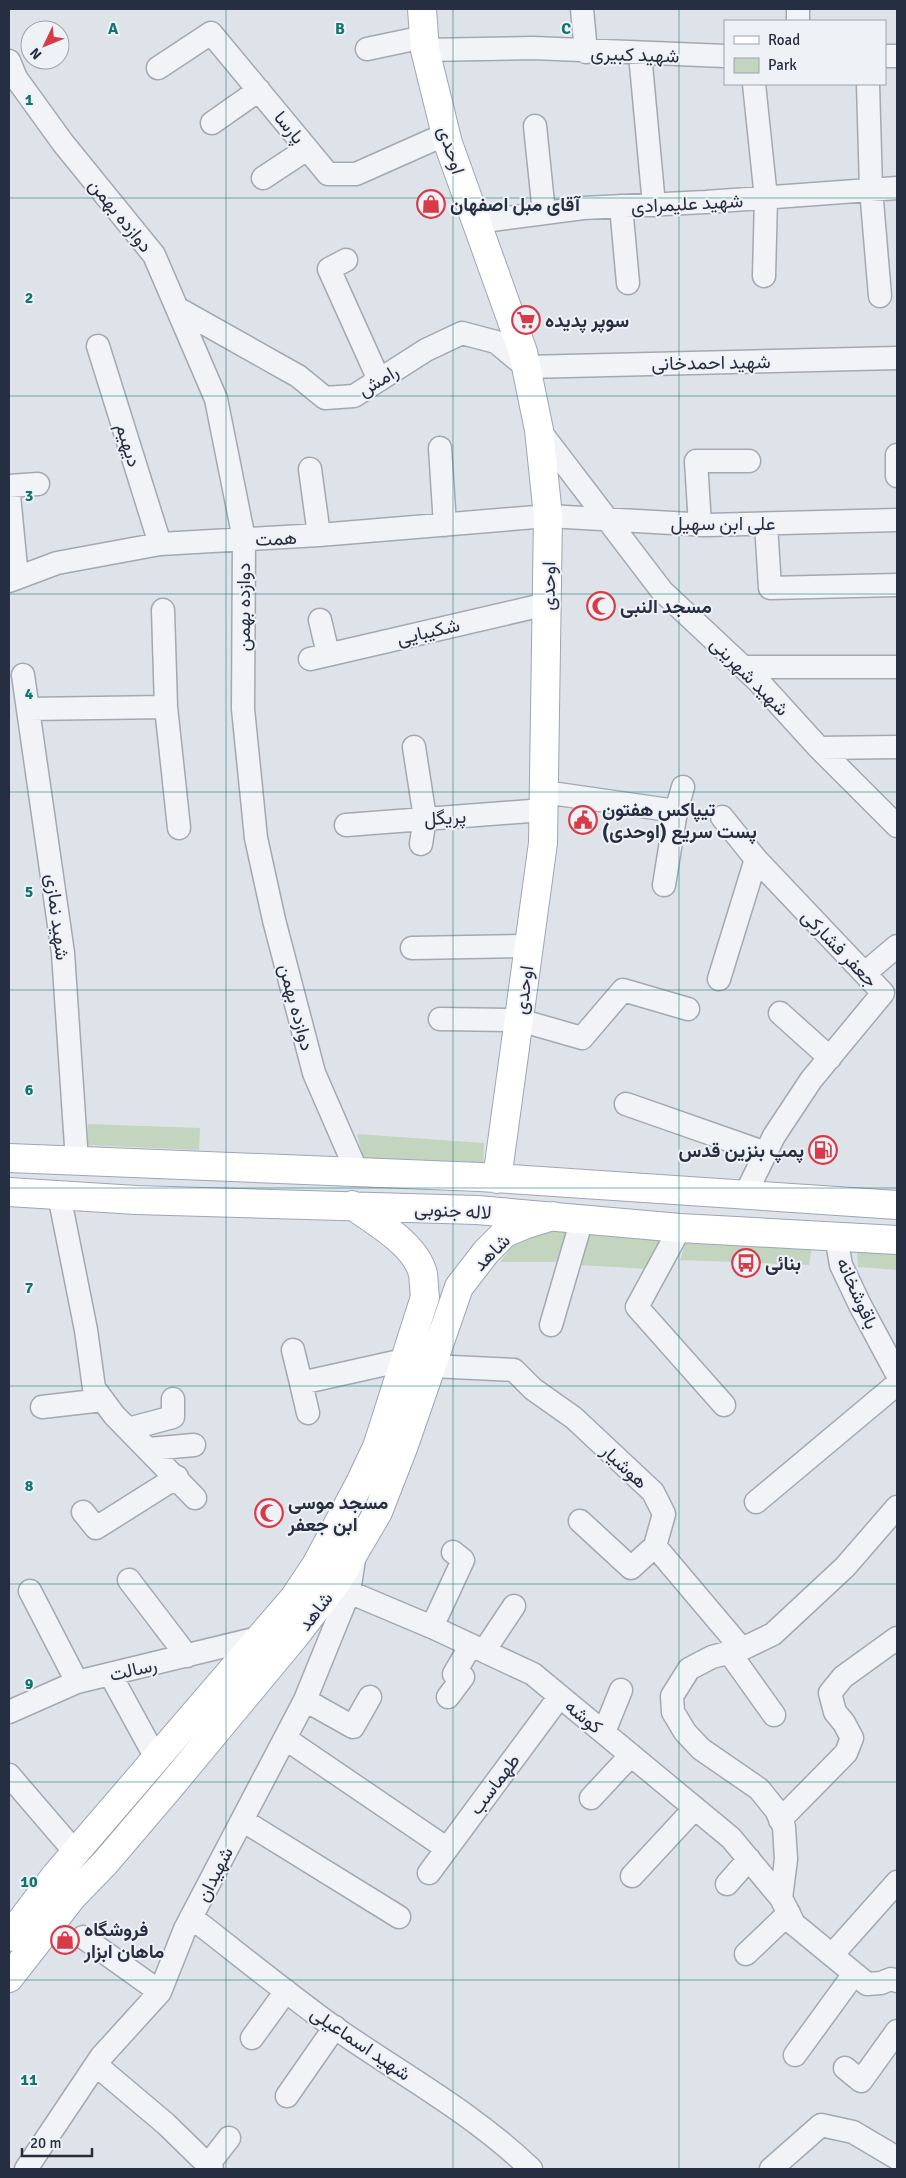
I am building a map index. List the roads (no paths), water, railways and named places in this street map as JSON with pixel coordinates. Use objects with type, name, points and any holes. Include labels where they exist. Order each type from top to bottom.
[{"type":"main road","name":"اوحدی","points":[[422,9],[425,44],[446,134],[523,352],[539,430],[548,516],[543,843],[497,1179]]},
{"type":"main road","name":"لاله جنوبی","points":[[9,1158],[497,1179],[897,1206]]},
{"type":"main road","name":"لاله جنوبی","points":[[9,1192],[136,1200],[476,1210],[680,1228],[897,1240]]},
{"type":"main road","name":"شاهد","points":[[9,1937],[56,1875],[294,1598],[316,1565],[360,1484],[377,1447],[425,1297],[423,1274],[417,1259],[396,1237],[352,1205]]},
{"type":"main road","name":"شاهد","points":[[9,1978],[73,1896],[105,1863],[148,1813],[295,1636],[338,1580],[378,1512],[459,1287],[486,1252],[505,1233],[553,1216]]},
{"type":"street","points":[[582,9],[586,52]]},
{"type":"street","name":"پارسا","points":[[158,68],[211,33],[328,174],[356,174],[446,134]]},
{"type":"street","name":"شهید کبیری","points":[[367,49],[425,44],[586,52],[724,56]]},
{"type":"street","points":[[640,54],[654,205]]},
{"type":"street","name":"دوازده بهمن","points":[[11,74],[63,142],[154,254],[216,399],[244,540],[243,709],[256,838],[274,920],[314,1073],[357,1172]]},
{"type":"street","points":[[754,85],[766,198],[764,276]]},
{"type":"street","points":[[868,85],[871,189],[880,296]]},
{"type":"street","points":[[212,123],[259,90]]},
{"type":"street","points":[[535,126],[544,213]]},
{"type":"street","points":[[263,178],[308,149]]},
{"type":"street","name":"شهید علیمرادی","points":[[477,222],[583,208],[766,198],[897,188]]},
{"type":"street","points":[[621,206],[628,283]]},
{"type":"street","points":[[346,260],[329,269],[379,380]]},
{"type":"street","name":"رامش","points":[[177,308],[298,376],[325,398],[354,396],[426,350],[462,333],[496,342],[526,367]]},
{"type":"street","name":"دیهیم","points":[[98,346],[160,544]]},
{"type":"street","name":"شهید احمدخانی","points":[[526,367],[897,358]]},
{"type":"street","name":"شهید شهرینی","points":[[539,430],[607,521],[662,590],[743,666],[819,748],[897,826]]},
{"type":"street","points":[[440,448],[445,525]]},
{"type":"street","points":[[897,455],[897,476]]},
{"type":"street","points":[[700,525],[696,461],[750,461]]},
{"type":"street","points":[[310,469],[319,535]]},
{"type":"street","points":[[9,486],[38,484]]},
{"type":"street","points":[[9,495],[13,579]]},
{"type":"street","name":"همت","points":[[13,579],[58,563],[160,544],[319,535],[548,516]]},
{"type":"street","name":"علی ابن سهیل","points":[[548,516],[607,521],[700,525],[897,520]]},
{"type":"street","points":[[766,524],[770,588],[897,585]]},
{"type":"street","name":"شکیبایی","points":[[320,620],[319,657],[547,604]]},
{"type":"street","points":[[163,610],[166,706],[178,828]]},
{"type":"street","points":[[743,666],[897,667]]},
{"type":"street","name":"شهید نمازی","points":[[24,675],[63,953],[77,1161]]},
{"type":"street","points":[[28,709],[166,706]]},
{"type":"street","points":[[414,747],[425,818],[421,844]]},
{"type":"street","points":[[819,748],[897,747]]},
{"type":"street","points":[[664,885],[676,811],[683,787]]},
{"type":"street","name":"پریگل","points":[[346,825],[388,830],[425,818],[544,801],[676,811]]},
{"type":"street","name":"جعفر فشارکی","points":[[722,817],[756,859],[890,999],[830,1058],[811,1080],[774,1136],[745,1195]]},
{"type":"street","points":[[719,979],[756,859]]},
{"type":"street","points":[[412,948],[529,946]]},
{"type":"street","points":[[865,973],[897,946]]},
{"type":"street","points":[[440,1019],[519,1020],[582,1038],[623,990],[688,1009]]},
{"type":"street","points":[[780,1013],[830,1058]]},
{"type":"street","points":[[626,1104],[766,1153]]},
{"type":"street","points":[[59,1195],[86,1330],[94,1388],[114,1415],[196,1498]]},
{"type":"street","points":[[550,1325],[582,1219]]},
{"type":"street","points":[[680,1228],[637,1307],[724,1405]]},
{"type":"street","name":"باقوشخانه","points":[[836,1236],[841,1265],[897,1374]]},
{"type":"street","points":[[293,1350],[308,1413]]},
{"type":"street","points":[[301,1383],[404,1360]]},
{"type":"street","name":"هوشیار","points":[[404,1360],[432,1366],[514,1370],[533,1389],[574,1418],[653,1492],[664,1514],[656,1546]]},
{"type":"street","points":[[756,1502],[897,1384]]},
{"type":"street","points":[[128,1429],[173,1417],[173,1399]]},
{"type":"street","points":[[42,1406],[103,1400]]},
{"type":"street","points":[[149,1449],[194,1445]]},
{"type":"street","points":[[83,1512],[96,1528],[177,1477]]},
{"type":"street","points":[[746,1954],[785,1905],[786,1859],[784,1827],[776,1810],[759,1789],[701,1749],[685,1732],[673,1712],[672,1696],[689,1669],[712,1657],[736,1651],[772,1634],[846,1567],[897,1507]]},
{"type":"street","points":[[580,1521],[631,1568],[656,1546],[736,1651],[774,1715]]},
{"type":"street","points":[[432,1627],[463,1560],[453,1552]]},
{"type":"street","name":"شهیدان","points":[[26,2169],[96,2065],[160,1992],[191,1918],[305,1700],[348,1592],[355,1553]]},
{"type":"street","points":[[128,1580],[187,1656]]},
{"type":"street","points":[[30,1591],[77,1682]]},
{"type":"street","name":"کوشه","points":[[348,1592],[432,1627],[533,1674],[731,1838],[785,1905],[794,1924],[867,1984],[881,1983],[891,1979],[897,1981]]},
{"type":"street","points":[[448,1697],[462,1677],[454,1674],[514,1606]]},
{"type":"street","name":"رسالت","points":[[9,1712],[77,1682],[262,1637]]},
{"type":"street","points":[[780,1820],[846,1753],[852,1738],[844,1723],[834,1712],[830,1693],[844,1677],[897,1638]]},
{"type":"street","points":[[110,1674],[156,1758]]},
{"type":"street","points":[[604,1732],[621,1690]]},
{"type":"street","name":"طهماسب","points":[[429,1873],[560,1696]]},
{"type":"street","points":[[305,1700],[352,1727],[370,1697]]},
{"type":"street","points":[[286,1739],[446,1848]]},
{"type":"street","points":[[591,1798],[631,1755]]},
{"type":"street","points":[[9,1775],[76,1853]]},
{"type":"street","points":[[632,1876],[695,1808]]},
{"type":"street","points":[[242,1820],[398,1917]]},
{"type":"street","points":[[727,1884],[748,1859]]},
{"type":"street","points":[[832,1956],[897,1882]]},
{"type":"street","name":"شهید اسماعیلی","points":[[191,1918],[335,2027],[454,2105],[504,2143],[531,2169]]},
{"type":"street","points":[[83,1937],[160,1992]]},
{"type":"street","points":[[795,2055],[854,1974]]},
{"type":"street","points":[[252,2038],[286,1991]]},
{"type":"street","points":[[287,2096],[335,2027]]},
{"type":"street","points":[[845,2068],[862,2080],[896,2036]]},
{"type":"street","points":[[96,2065],[166,2124],[210,2167],[229,2138]]},
{"type":"street","points":[[771,2169],[821,2125],[853,2132],[897,2158]]},
{"type":"place","name":"آقای مبل اصفهان","points":[[431,204]]},
{"type":"place","name":"سوپر پدیده","points":[[526,320]]},
{"type":"place","name":"مسجد النبی","points":[[601,606]]},
{"type":"place","name":"تیپاکس هفتون (اوحدی) پست سریع","points":[[583,820]]},
{"type":"place","name":"پمپ بنزین قدس","points":[[823,1150]]},
{"type":"place","name":"بنائی","points":[[746,1263]]},
{"type":"place","name":"مسجد موسی ابن جعفر","points":[[269,1513]]},
{"type":"place","name":"فروشگاه ماهان ابزار","points":[[65,1940]]}]
